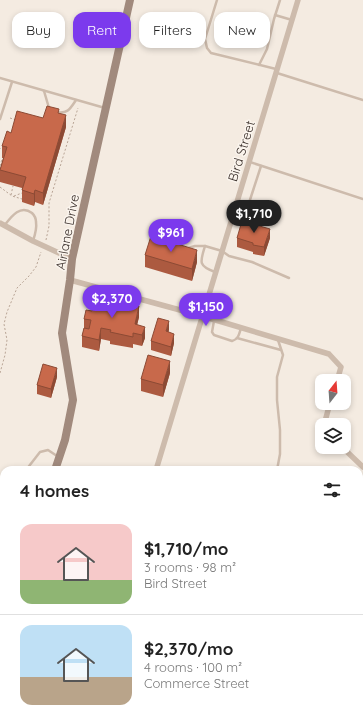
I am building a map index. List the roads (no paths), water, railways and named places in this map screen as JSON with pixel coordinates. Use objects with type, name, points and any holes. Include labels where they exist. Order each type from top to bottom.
[{"type":"street","name":"Airlane Drive","points":[[56,466],[65,440],[72,400],[62,333],[72,259],[130,0]]},
{"type":"street","name":"Bird Street","points":[[157,466],[298,0]]},
{"type":"street","points":[[2,224],[33,241],[72,259]]},
{"type":"street","points":[[70,280],[202,316],[329,354],[341,367],[339,374]]},
{"type":"street","points":[[349,454],[362,466]]},
{"type":"lane","points":[[217,0],[205,39],[207,48],[211,53],[259,65],[363,100]]},
{"type":"lane","points":[[259,65],[267,49],[280,0]]},
{"type":"lane","points":[[275,15],[292,20]]},
{"type":"lane","points":[[0,78],[106,108]]},
{"type":"lane","points":[[0,119],[12,82]]},
{"type":"lane","points":[[44,91],[46,103],[49,109],[54,112],[63,113],[69,110],[76,100]]},
{"type":"lane","points":[[249,162],[363,199]]},
{"type":"lane","points":[[234,210],[248,206],[261,166]]},
{"type":"lane","points":[[2,224],[16,212],[21,210],[29,211],[34,215],[36,221],[33,241]]},
{"type":"lane","points":[[182,246],[189,248],[195,246],[205,246],[222,251],[229,256],[252,262],[289,278]]},
{"type":"lane","points":[[205,246],[200,260],[205,268],[215,272]]},
{"type":"lane","points":[[215,320],[212,332],[214,335],[232,341],[237,338],[241,328]]},
{"type":"lane","points":[[237,338],[281,350]]},
{"type":"lane","points":[[278,339],[283,355],[278,377],[277,400],[280,430],[280,454],[278,466]]},
{"type":"lane","points":[[29,466],[40,452],[48,450],[59,456]]}]
